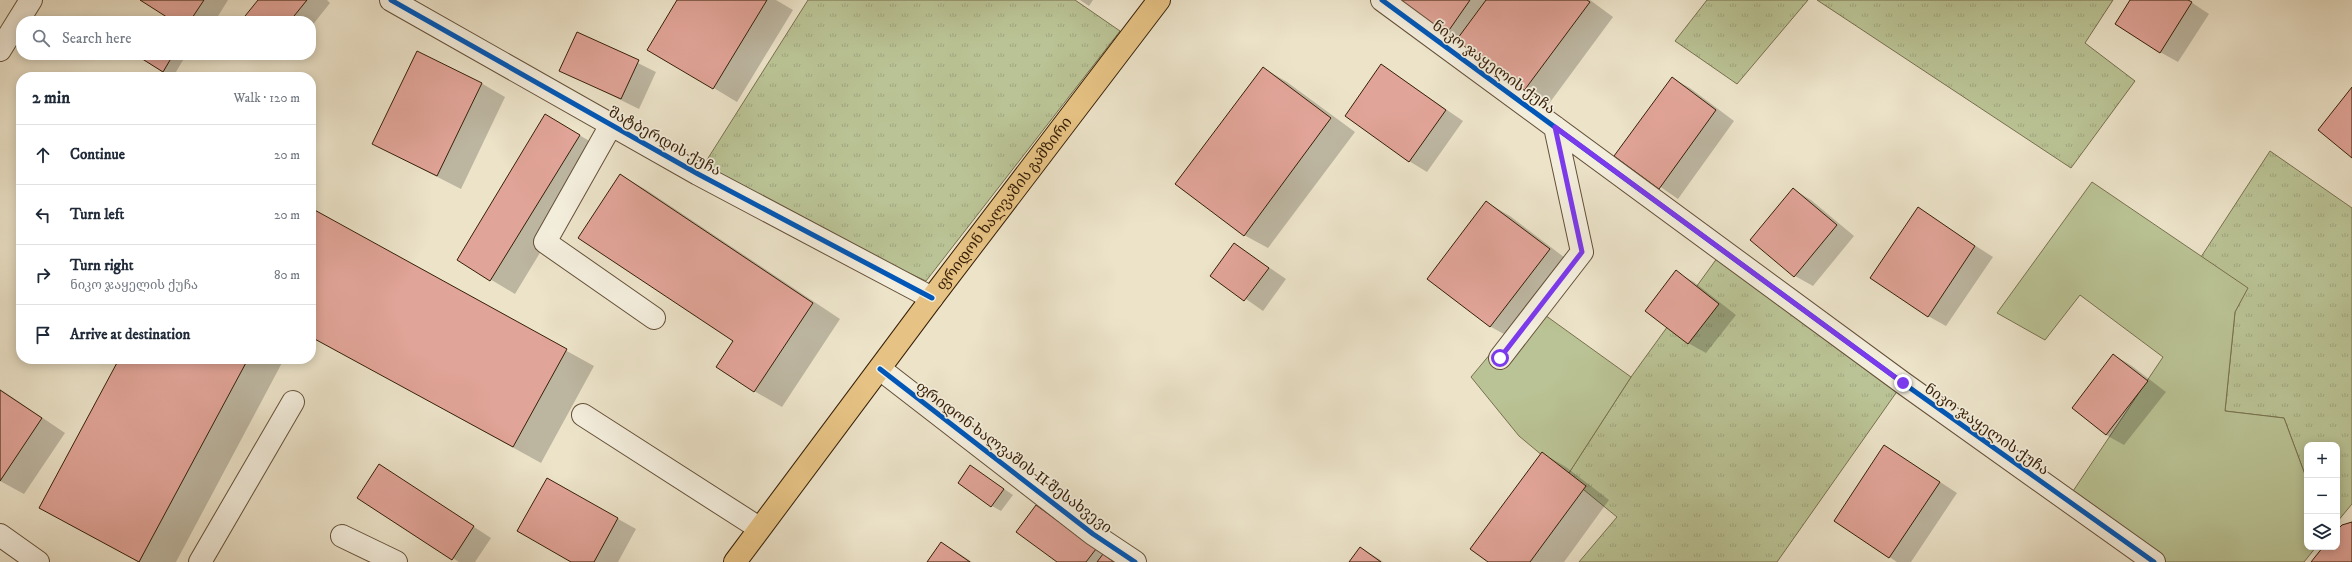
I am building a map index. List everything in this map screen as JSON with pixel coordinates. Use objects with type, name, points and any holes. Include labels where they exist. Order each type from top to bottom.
[{"type":"highway","name":"ფრიდონ ხალვაშის გამზირი","points":[[735,562],[932,298],[1159,0]]},
{"type":"street","points":[[21,16],[31,0]]},
{"type":"street","name":"შატბერდის ქუჩა","points":[[391,0],[698,174],[932,298]]},
{"type":"street","name":"ნიკო ჯაყელის ქუჩა","points":[[1382,0],[1896,379],[2154,562]]},
{"type":"street","points":[[0,50],[16,24]]},
{"type":"street","points":[[611,125],[545,242],[654,318]]},
{"type":"street","points":[[1500,358],[1582,252],[1555,127]]},
{"type":"street","name":"ფრიდონ ხალვაშის II შესახვევი","points":[[880,369],[1093,534],[1135,562]]},
{"type":"street","points":[[200,562],[293,402]]},
{"type":"street","points":[[583,415],[759,528]]},
{"type":"street","points":[[0,535],[38,562]]},
{"type":"street","points":[[342,536],[396,562]]},
{"type":"green space","points":[[808,0],[1075,0],[1120,31],[926,281],[698,174]]},
{"type":"green space","points":[[1707,0],[1808,0],[1737,84],[1675,41]]},
{"type":"green space","points":[[1817,0],[2113,0],[2085,43],[2135,81],[2071,168]]},
{"type":"green space","points":[[2270,151],[2352,208],[2352,504],[2340,518],[2340,442],[2304,442],[2304,472],[2284,418],[2225,411],[2235,312],[2247,288],[2201,257]]},
{"type":"green space","points":[[2092,182],[2248,288],[2235,312],[2225,411],[2284,418],[2304,472],[2304,550],[2314,550],[2304,562],[2154,562],[2067,500],[2163,357],[2080,295],[2045,340],[1997,313]]},
{"type":"green space","points":[[1723,250],[1903,383],[1777,562],[1579,562],[1617,517],[1567,476],[1631,377]]},
{"type":"green space","points":[[1531,305],[1631,377],[1567,476],[1519,436],[1471,377]]},
{"type":"building","points":[[140,0],[204,0],[193,16],[165,16]]},
{"type":"building","points":[[258,0],[307,0],[294,16],[245,16]]},
{"type":"building","points":[[677,0],[767,0],[713,89],[647,50]]},
{"type":"building","points":[[1395,0],[1470,0],[1445,36]]},
{"type":"building","points":[[1486,0],[1587,0],[1590,2],[1523,92],[1455,42]]},
{"type":"building","points":[[2130,0],[2188,0],[2192,2],[2160,53],[2115,24]]},
{"type":"building","points":[[577,32],[639,60],[621,99],[559,71]]},
{"type":"building","points":[[417,51],[482,83],[437,176],[372,144]]},
{"type":"building","points":[[144,60],[170,60],[163,72]]},
{"type":"building","points":[[1381,64],[1446,110],[1409,162],[1345,116]]},
{"type":"building","points":[[1263,67],[1331,118],[1244,236],[1175,184]]},
{"type":"building","points":[[1672,77],[1716,110],[1659,189],[1614,156]]},
{"type":"building","points":[[2352,87],[2352,158],[2318,130]]},
{"type":"building","points":[[545,114],[580,135],[490,281],[457,260]]},
{"type":"building","points":[[620,174],[813,303],[754,392],[716,367],[733,341],[578,238]]},
{"type":"building","points":[[1793,188],[1837,225],[1794,277],[1750,240]]},
{"type":"building","points":[[1486,201],[1550,249],[1490,327],[1427,279]]},
{"type":"building","points":[[1918,207],[1975,246],[1928,317],[1870,278]]},
{"type":"building","points":[[316,211],[567,349],[513,447],[316,340]]},
{"type":"building","points":[[1234,243],[1269,268],[1244,301],[1210,276]]},
{"type":"building","points":[[1676,270],[1719,304],[1688,344],[1645,311]]},
{"type":"building","points":[[2113,354],[2148,381],[2106,435],[2072,408]]},
{"type":"building","points":[[116,364],[245,364],[139,562],[39,508]]},
{"type":"building","points":[[0,390],[42,418],[0,481]]},
{"type":"building","points":[[1884,445],[1940,482],[1889,558],[1834,521]]},
{"type":"building","points":[[1542,452],[1586,486],[1530,562],[1488,562],[1470,549]]},
{"type":"building","points":[[379,464],[474,526],[452,560],[357,498]]},
{"type":"building","points":[[970,465],[1004,489],[991,507],[958,483]]},
{"type":"building","points":[[547,478],[618,518],[594,562],[571,562],[517,531]]},
{"type":"building","points":[[1036,505],[1096,549],[1086,562],[1057,562],[1016,532]]},
{"type":"building","points":[[2352,522],[2352,562],[2311,562],[2321,550],[2340,550],[2340,527]]},
{"type":"building","points":[[941,542],[970,562],[927,562]]},
{"type":"building","points":[[1360,547],[1381,562],[1349,562]]},
{"type":"building","points":[[1103,554],[1114,562],[1097,562]]},
{"type":"cycle path","points":[[391,0],[698,174],[932,298]]},
{"type":"cycle path","points":[[1382,0],[1903,383],[2154,562]]},
{"type":"cycle path","points":[[880,369],[1093,534],[1135,562]]},
{"type":"route","points":[[1500,358],[1582,252],[1555,127],[1903,383]]}]
